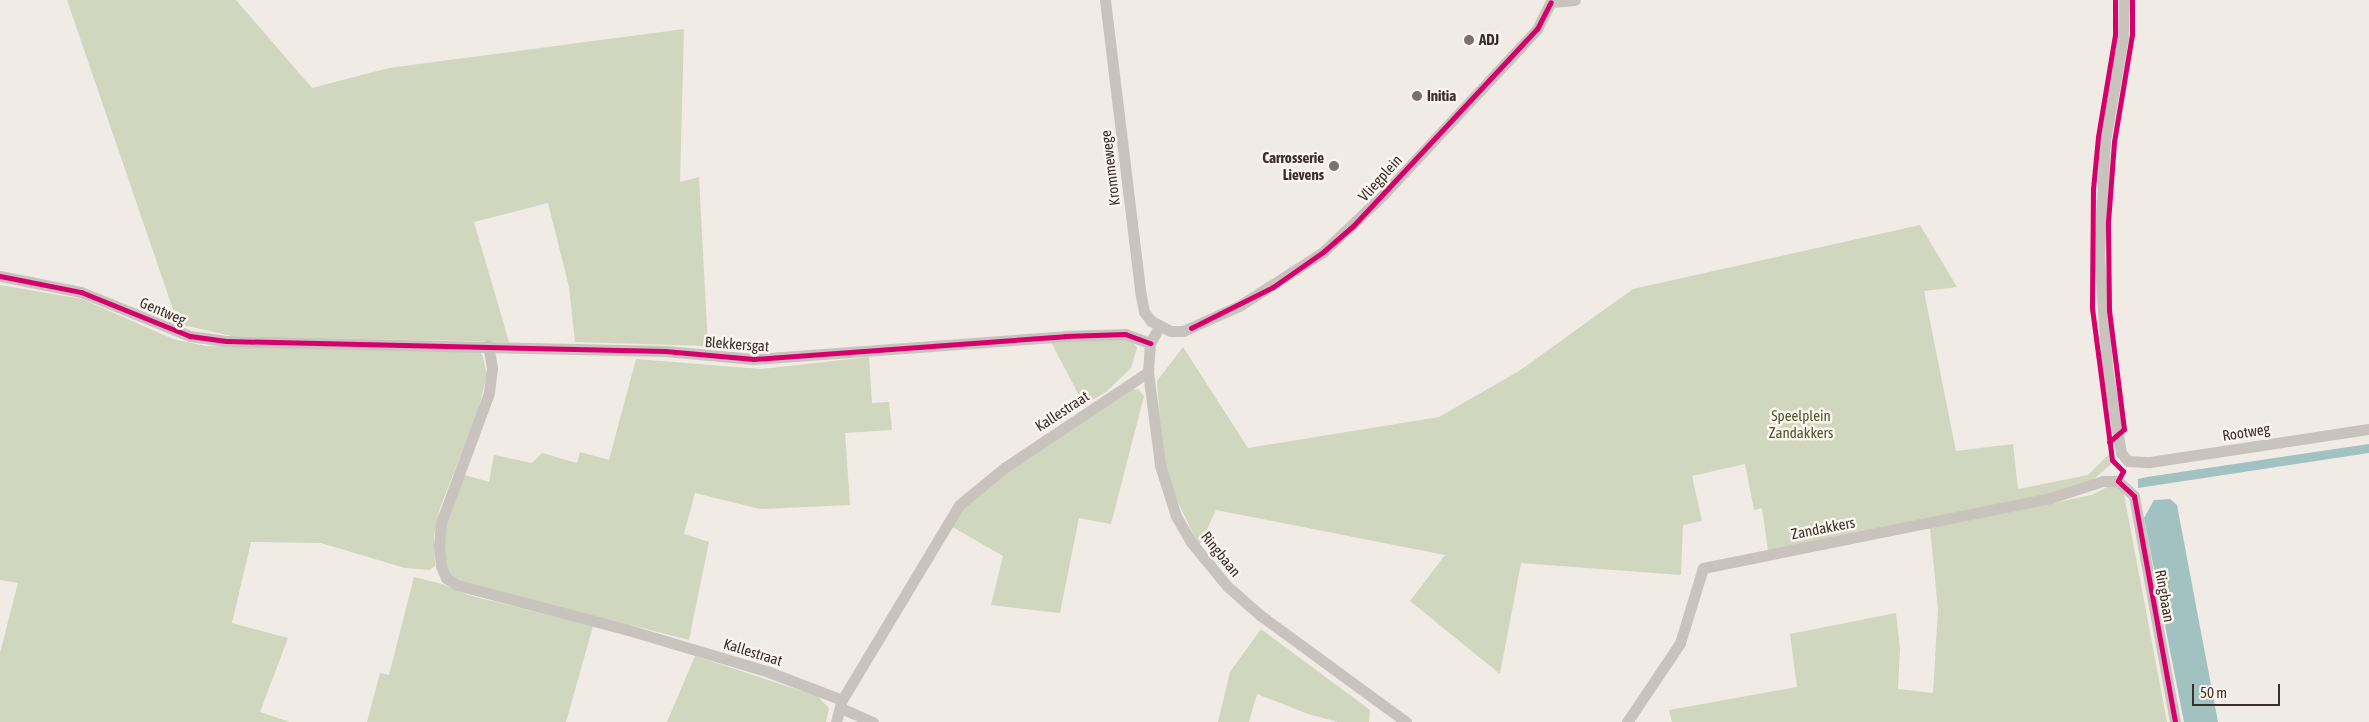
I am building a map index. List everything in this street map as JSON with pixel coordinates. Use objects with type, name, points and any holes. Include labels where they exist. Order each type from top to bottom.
[{"type":"street","name":"Krommewege","points":[[1105,0],[1141,296],[1144,312],[1158,327]]},
{"type":"street","name":"Vliegplein","points":[[1158,327],[1183,331],[1205,322],[1273,287],[1323,252],[1382,196],[1536,29],[1550,1],[1561,4],[1575,0]]},
{"type":"street","name":"Rootweg","points":[[2124,0],[2123,37],[2107,131],[2100,202],[2099,270],[2103,329],[2116,436],[2121,453],[2128,461],[2150,462],[2369,429]]},
{"type":"street","name":"Gentweg","points":[[0,276],[81,292],[200,338],[321,342]]},
{"type":"street","name":"Ringbaan","points":[[1158,327],[1150,343],[1148,372],[1160,465],[1176,516],[1205,562],[1227,586],[1260,616],[1406,722]]},
{"type":"street","name":"Blekkersgat","points":[[321,342],[666,351],[754,359],[1095,335],[1132,335],[1150,343]]},
{"type":"street","name":"Kallestraat","points":[[488,345],[492,368],[489,393],[441,523],[439,546],[441,566],[446,578],[456,585],[714,655],[805,684],[873,722]]},
{"type":"street","name":"Kallestraat","points":[[842,704],[959,505],[1004,468],[1148,372]]},
{"type":"street","name":"Zandakkers","points":[[1627,722],[1680,643],[1703,568],[2041,500],[2080,491],[2104,481],[2118,481]]},
{"type":"street","name":"Ringbaan","points":[[2118,481],[2134,496],[2175,722]]},
{"type":"street","points":[[836,722],[842,704]]},
{"type":"green space","points":[[67,0],[236,0],[312,88],[389,68],[684,29],[680,182],[699,177],[708,346],[575,342],[569,287],[548,203],[474,222],[509,342],[232,336],[178,324]]},
{"type":"green space","name":"Speelplein Zandakkers","points":[[1920,225],[1957,287],[1924,291],[1956,451],[2013,444],[2018,489],[2088,475],[2109,454],[2111,464],[2092,481],[2082,487],[1768,551],[1762,508],[1754,510],[1745,464],[1692,476],[1702,521],[1683,525],[1681,575],[1521,563],[1500,674],[1410,601],[1445,555],[1216,510],[1199,546],[1172,490],[1163,459],[1157,381],[1183,347],[1248,448],[1439,417],[1519,371],[1633,289]]},
{"type":"green space","points":[[0,285],[82,299],[173,339],[206,346],[478,351],[482,354],[487,374],[478,411],[440,508],[434,536],[435,566],[430,570],[405,568],[321,543],[251,542],[232,623],[288,638],[260,712],[290,722],[0,722],[0,653],[18,583],[0,580]]},
{"type":"green space","points":[[1129,336],[1137,348],[1131,368],[1106,392],[1084,405],[1051,342]]},
{"type":"green space","points":[[869,357],[872,403],[889,402],[892,430],[845,433],[850,505],[760,509],[695,493],[684,534],[709,542],[689,640],[469,584],[452,577],[447,571],[444,558],[446,523],[462,474],[489,482],[494,455],[532,463],[542,453],[577,463],[580,452],[609,460],[636,359],[761,369]]},
{"type":"green space","points":[[1138,389],[1144,396],[1111,524],[1079,518],[1060,613],[991,605],[1003,556],[949,525],[978,492],[1128,390]]},
{"type":"green space","points":[[2111,485],[2123,489],[2167,722],[1672,722],[1669,710],[1797,687],[1790,634],[1896,613],[1900,649],[1898,689],[1933,693],[1938,609],[1930,528],[2092,495]]},
{"type":"green space","points":[[414,577],[442,584],[468,595],[593,626],[566,722],[367,722],[380,673],[389,675]]},
{"type":"green space","points":[[1261,629],[1370,710],[1369,722],[1338,722],[1308,714],[1257,694],[1249,722],[1218,722],[1230,672]]},
{"type":"green space","points":[[695,656],[817,696],[829,708],[826,722],[667,722]]},
{"type":"water","points":[[2369,444],[2369,453],[2138,488],[2138,479],[2147,477]]},
{"type":"water","points":[[2170,499],[2177,505],[2218,722],[2184,722],[2144,518],[2154,500]]},
{"type":"cycle path","points":[[2115,0],[2115,35],[2098,137],[2093,189],[2092,308],[2112,460],[2123,471],[2118,481],[2134,496],[2175,722]]},
{"type":"cycle path","points":[[2109,442],[2124,429],[2109,310],[2108,222],[2114,142],[2132,35],[2132,0]]},
{"type":"cycle path","points":[[1191,328],[1273,287],[1323,252],[1353,226],[1537,29],[1551,2]]},
{"type":"cycle path","points":[[0,276],[81,292],[190,336],[226,341],[665,351],[754,359],[1065,336],[1125,334],[1150,343]]},
{"type":"place","name":"ADJ","points":[[1469,40]]},
{"type":"place","name":"Initia","points":[[1417,96]]},
{"type":"place","name":"Carrosserie Lievens","points":[[1334,166]]}]
